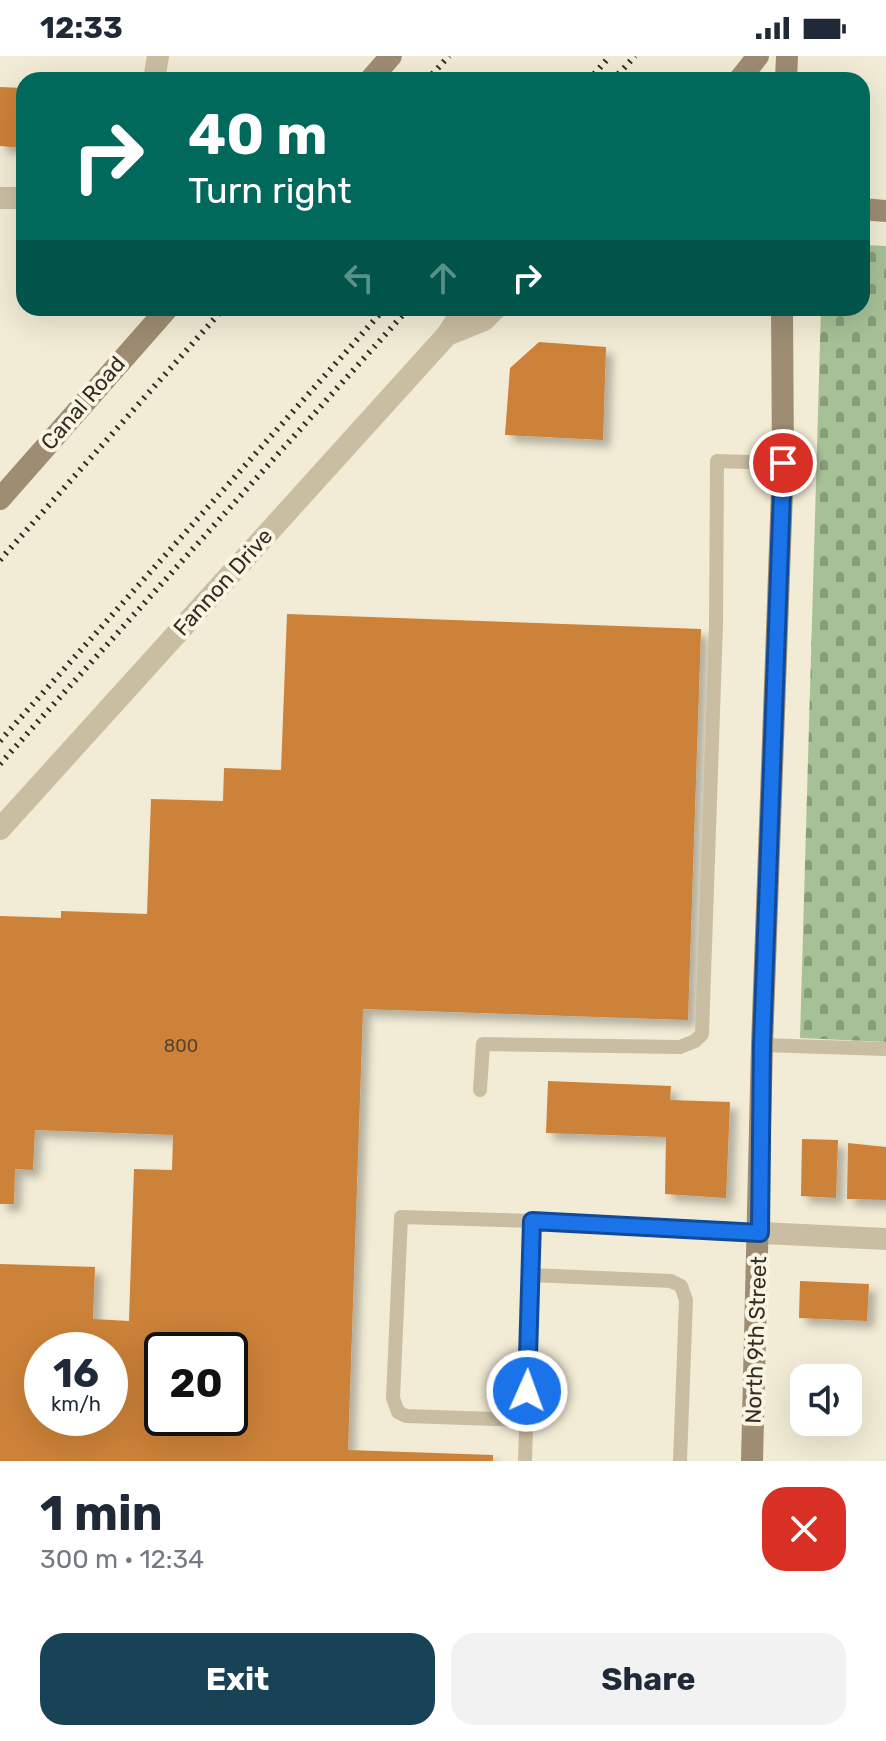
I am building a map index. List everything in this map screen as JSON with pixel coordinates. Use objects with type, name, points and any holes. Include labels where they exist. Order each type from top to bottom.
[{"type":"main road","points":[[377,72],[391,56]]},
{"type":"main road","points":[[745,72],[758,56]]},
{"type":"main road","name":"Canal Road","points":[[0,499],[161,316]]},
{"type":"main road","name":"North 9th Street","points":[[752,1461],[760,1233],[762,1045],[783,463],[782,316]]},
{"type":"street","name":"Fannon Drive","points":[[0,829],[447,335],[459,316]]},
{"type":"street","name":"Fannon Drive","points":[[447,335],[488,316]]},
{"type":"street","points":[[760,1233],[886,1239]]},
{"type":"lane","points":[[480,1090],[483,1044],[680,1047],[695,1041],[702,1034],[716,641],[717,461],[783,463]]},
{"type":"lane","points":[[762,1045],[886,1049]]},
{"type":"lane","points":[[526,1420],[406,1416],[398,1412],[394,1405],[401,1217],[760,1233]]},
{"type":"lane","points":[[525,1461],[532,1221]]},
{"type":"lane","points":[[531,1275],[671,1281],[681,1286],[686,1300],[680,1461]]},
{"type":"green space","points":[[870,245],[886,246],[886,1042],[800,1038],[821,316],[870,316]]},
{"type":"building","points":[[0,87],[16,88],[16,147],[0,146]]},
{"type":"building","points":[[539,342],[606,347],[603,440],[505,435],[510,368]]},
{"type":"building","points":[[287,614],[701,629],[688,1020],[363,1009],[348,1450],[493,1455],[493,1461],[0,1461],[0,1264],[95,1267],[93,1319],[129,1321],[134,1169],[172,1170],[173,1135],[35,1130],[33,1170],[15,1169],[14,1204],[0,1204],[0,916],[61,918],[61,911],[147,914],[151,799],[223,801],[224,768],[281,770]]},
{"type":"building","points":[[548,1081],[671,1086],[670,1100],[730,1102],[726,1198],[665,1194],[666,1137],[546,1133]]},
{"type":"building","points":[[802,1139],[838,1140],[836,1198],[801,1196]]},
{"type":"building","points":[[848,1143],[886,1147],[886,1200],[847,1199]]},
{"type":"building","points":[[800,1281],[869,1284],[867,1321],[799,1318]]},
{"type":"railway","points":[[434,72],[449,56]]},
{"type":"railway","points":[[596,72],[610,56]]},
{"type":"railway","points":[[620,72],[635,56]]},
{"type":"railway","points":[[0,560],[217,316]]},
{"type":"railway","points":[[0,741],[378,316]]},
{"type":"railway","points":[[0,764],[402,316]]},
{"type":"route","points":[[527,1391],[532,1221],[760,1233],[762,1045],[783,463]]}]
